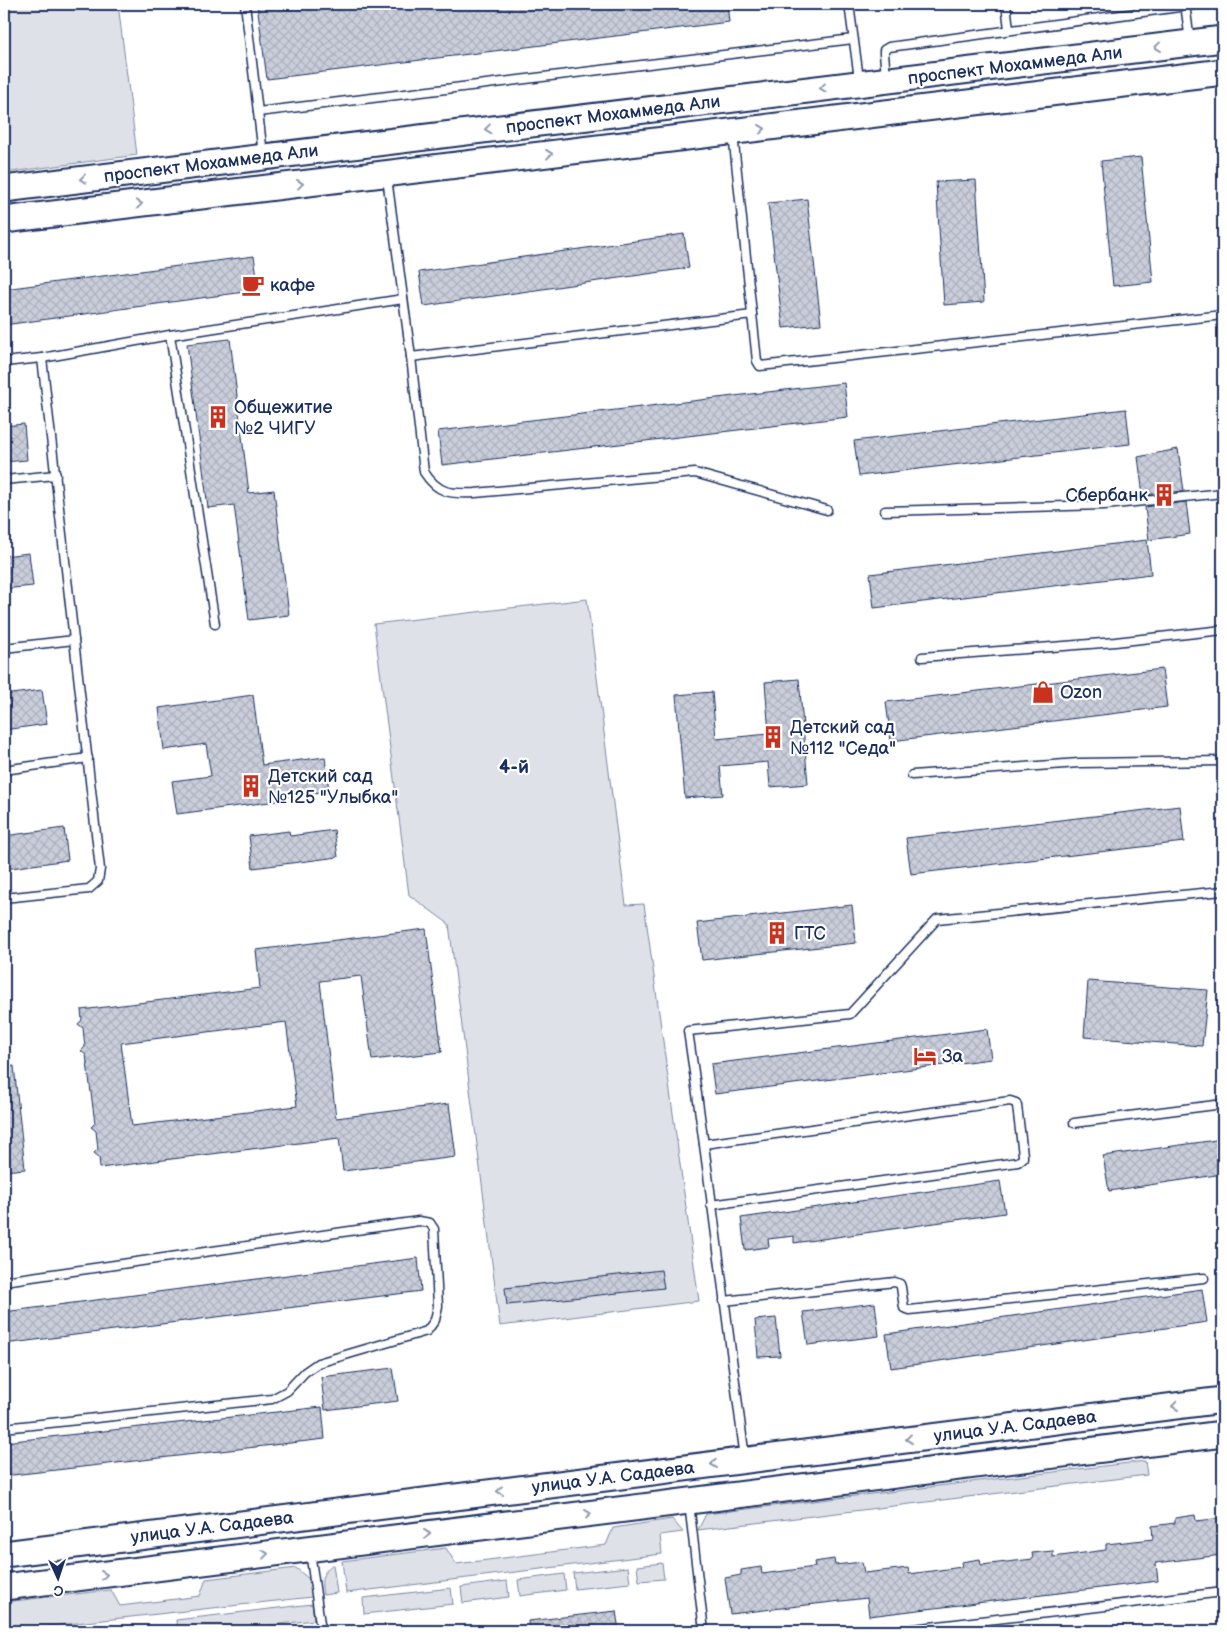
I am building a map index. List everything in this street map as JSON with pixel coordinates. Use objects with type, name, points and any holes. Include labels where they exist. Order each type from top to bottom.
[{"type":"main road","name":"проспект Мохаммеда Али","points":[[4,189],[1223,39]]},
{"type":"main road","name":"проспект Мохаммеда Али","points":[[4,220],[1223,72]]},
{"type":"main road","name":"улица У.А. Садаева","points":[[4,1554],[1223,1400]]},
{"type":"main road","name":"улица У.А. Садаева","points":[[4,1587],[1223,1434]]},
{"type":"lane","points":[[245,4],[263,156]]},
{"type":"lane","points":[[849,4],[859,84]]},
{"type":"lane","points":[[1006,4],[1010,29]]},
{"type":"lane","points":[[887,80],[884,50],[889,47],[1200,4]]},
{"type":"lane","points":[[1185,5],[1190,43]]},
{"type":"lane","points":[[258,112],[854,39]]},
{"type":"lane","points":[[732,132],[757,361],[760,366],[1223,315]]},
{"type":"lane","points":[[386,174],[411,357],[424,472],[429,480],[441,490],[452,494],[475,493],[695,473],[827,510]]},
{"type":"lane","points":[[4,362],[42,358],[170,335],[403,299]]},
{"type":"lane","points":[[411,357],[752,315]]},
{"type":"lane","points":[[170,335],[215,624]]},
{"type":"lane","points":[[4,898],[89,889],[98,880],[100,869],[42,358]]},
{"type":"lane","points":[[4,480],[56,476]]},
{"type":"lane","points":[[885,511],[1105,506],[1223,493]]},
{"type":"lane","points":[[922,658],[1115,642],[1223,630]]},
{"type":"lane","points":[[4,648],[74,640]]},
{"type":"lane","points":[[4,770],[88,758]]},
{"type":"lane","points":[[912,775],[1079,763],[1223,761]]},
{"type":"lane","points":[[745,1460],[688,1031],[850,1014],[937,919],[1223,891]]},
{"type":"lane","points":[[704,1144],[1010,1101],[1016,1103],[1017,1106],[1023,1155],[1023,1158],[1018,1162],[711,1205]]},
{"type":"lane","points":[[1074,1123],[1223,1104]]},
{"type":"lane","points":[[4,1281],[419,1222],[430,1223],[434,1229],[438,1306],[435,1320],[427,1331],[318,1363],[287,1391],[272,1399],[4,1428]]},
{"type":"lane","points":[[724,1301],[895,1282],[900,1284],[903,1305],[906,1309],[910,1310],[1204,1278]]},
{"type":"lane","points":[[688,1501],[704,1631]]},
{"type":"lane","points":[[310,1549],[321,1631]]},
{"type":"lane","points":[[896,1631],[1223,1592]]},
{"type":"shaded area","points":[[4,4],[118,4],[137,155],[4,173]]},
{"type":"shaded area","points":[[587,599],[626,905],[644,904],[699,1301],[500,1326],[449,924],[409,895],[374,624]]},
{"type":"shaded area","points":[[1145,1461],[1147,1475],[698,1530],[706,1514]]},
{"type":"shaded area","points":[[672,1519],[683,1532],[660,1535],[662,1554],[346,1593],[342,1561],[446,1548],[456,1564],[606,1545],[613,1528]]},
{"type":"shaded area","points":[[662,1563],[664,1579],[639,1581],[637,1566]]},
{"type":"shaded area","points":[[333,1564],[337,1593],[323,1595],[322,1578]]},
{"type":"shaded area","points":[[628,1567],[630,1583],[575,1589],[573,1573]]},
{"type":"shaded area","points":[[296,1568],[310,1580],[312,1597],[4,1631],[4,1602],[111,1590],[120,1606],[200,1596],[206,1579]]},
{"type":"shaded area","points":[[564,1574],[566,1590],[520,1596],[518,1580]]},
{"type":"shaded area","points":[[507,1581],[509,1597],[463,1603],[461,1587]]},
{"type":"shaded area","points":[[451,1588],[453,1604],[364,1614],[363,1598]]},
{"type":"shaded area","points":[[312,1604],[314,1620],[222,1631],[177,1631],[176,1620]]},
{"type":"building","points":[[257,4],[727,4],[729,22],[267,79]]},
{"type":"building","points":[[1141,157],[1153,282],[1113,286],[1101,161]]},
{"type":"building","points":[[976,180],[984,302],[944,305],[936,182]]},
{"type":"building","points":[[807,199],[821,324],[783,328],[768,203]]},
{"type":"building","points":[[684,234],[689,268],[424,306],[419,272]]},
{"type":"building","points":[[254,256],[259,290],[4,325],[4,289]]},
{"type":"building","name":"Общежитие №2 ЧИГУ","points":[[230,339],[249,493],[274,490],[289,615],[249,620],[234,505],[208,508],[187,344]]},
{"type":"building","points":[[844,383],[848,417],[442,465],[438,431]]},
{"type":"building","points":[[1126,409],[1130,444],[859,476],[854,441]]},
{"type":"building","points":[[24,424],[27,460],[4,462],[4,426]]},
{"type":"building","points":[[1178,449],[1184,491],[1143,495],[1138,457]]},
{"type":"building","points":[[1186,502],[1190,534],[1149,540],[1145,507]]},
{"type":"building","points":[[1147,540],[1151,574],[874,608],[870,574]]},
{"type":"building","points":[[29,553],[33,586],[4,589],[4,556]]},
{"type":"building","points":[[1162,669],[1167,707],[891,741],[886,702]]},
{"type":"building","name":"Детский сад №112 \"Седа\"","points":[[799,679],[808,784],[770,787],[768,762],[720,766],[723,795],[685,798],[676,695],[712,692],[716,739],[769,734],[765,682]]},
{"type":"building","points":[[42,690],[47,724],[4,730],[4,695]]},
{"type":"building","name":"Детский сад №125 \"Улыбка\"","points":[[253,695],[262,765],[325,757],[329,791],[284,797],[285,800],[177,814],[172,781],[211,776],[206,744],[164,750],[159,708]]},
{"type":"building","points":[[1180,806],[1184,842],[911,874],[906,838]]},
{"type":"building","points":[[64,828],[68,860],[4,869],[4,836]]},
{"type":"building","points":[[334,830],[338,857],[253,868],[249,836],[289,831],[290,836]]},
{"type":"building","name":"ГТС","points":[[852,905],[856,943],[702,960],[697,923]]},
{"type":"building","points":[[426,929],[442,1052],[372,1060],[361,976],[320,981],[336,1118],[449,1104],[456,1157],[343,1171],[339,1138],[100,1168],[99,1157],[94,1153],[98,1149],[96,1131],[91,1127],[95,1123],[86,1055],[81,1051],[85,1047],[83,1028],[78,1024],[82,1020],[81,1010],[260,988],[256,950]],"holes":[[[286,1022],[297,1106],[132,1126],[121,1043]]]},
{"type":"building","points":[[1088,981],[1208,990],[1202,1046],[1084,1037]]},
{"type":"building","points":[[987,1029],[991,1059],[715,1094],[711,1064]]},
{"type":"building","points":[[14,1066],[25,1169],[4,1171],[4,1067]]},
{"type":"building","points":[[1223,1139],[1223,1174],[1109,1191],[1103,1156]]},
{"type":"building","points":[[1000,1181],[1005,1213],[794,1243],[794,1236],[768,1239],[769,1247],[745,1250],[741,1218]]},
{"type":"building","points":[[418,1258],[421,1291],[4,1344],[4,1312]]},
{"type":"building","points":[[661,1270],[664,1288],[507,1305],[505,1288]]},
{"type":"building","points":[[1202,1289],[1207,1322],[891,1368],[886,1334]]},
{"type":"building","points":[[875,1303],[879,1336],[808,1345],[803,1312]]},
{"type":"building","points":[[776,1318],[780,1356],[758,1357],[755,1320]]},
{"type":"building","points":[[393,1368],[398,1401],[325,1410],[321,1377]]},
{"type":"building","points":[[322,1407],[325,1439],[4,1476],[4,1442]]},
{"type":"building","points":[[1195,1515],[1196,1521],[1223,1518],[1222,1555],[1156,1563],[1158,1581],[869,1616],[867,1598],[730,1614],[725,1578],[741,1575],[741,1570],[761,1567],[762,1574],[815,1567],[814,1562],[834,1559],[835,1565],[862,1562],[864,1573],[908,1568],[909,1574],[962,1567],[961,1562],[980,1559],[981,1565],[1033,1559],[1032,1553],[1053,1551],[1053,1557],[1106,1550],[1106,1544],[1153,1539],[1152,1526],[1175,1523],[1175,1518]]},
{"type":"building","points":[[616,1611],[619,1631],[529,1631],[528,1621]]},
{"type":"place","name":"кафе","points":[[253,285]]},
{"type":"place","name":"Общежитие №2 ЧИГУ","points":[[218,417]]},
{"type":"place","name":"Сбербанк","points":[[1164,495]]},
{"type":"place","name":"Ozon","points":[[1043,692]]},
{"type":"place","name":"Детский сад №112 \"Седа\"","points":[[773,737]]},
{"type":"place","name":"Детский сад №125 \"Улыбка\"","points":[[251,786]]},
{"type":"place","name":"ГТС","points":[[777,933]]},
{"type":"place","name":"За","points":[[925,1056]]},
{"type":"district","name":"4-й","points":[[514,766]]}]
